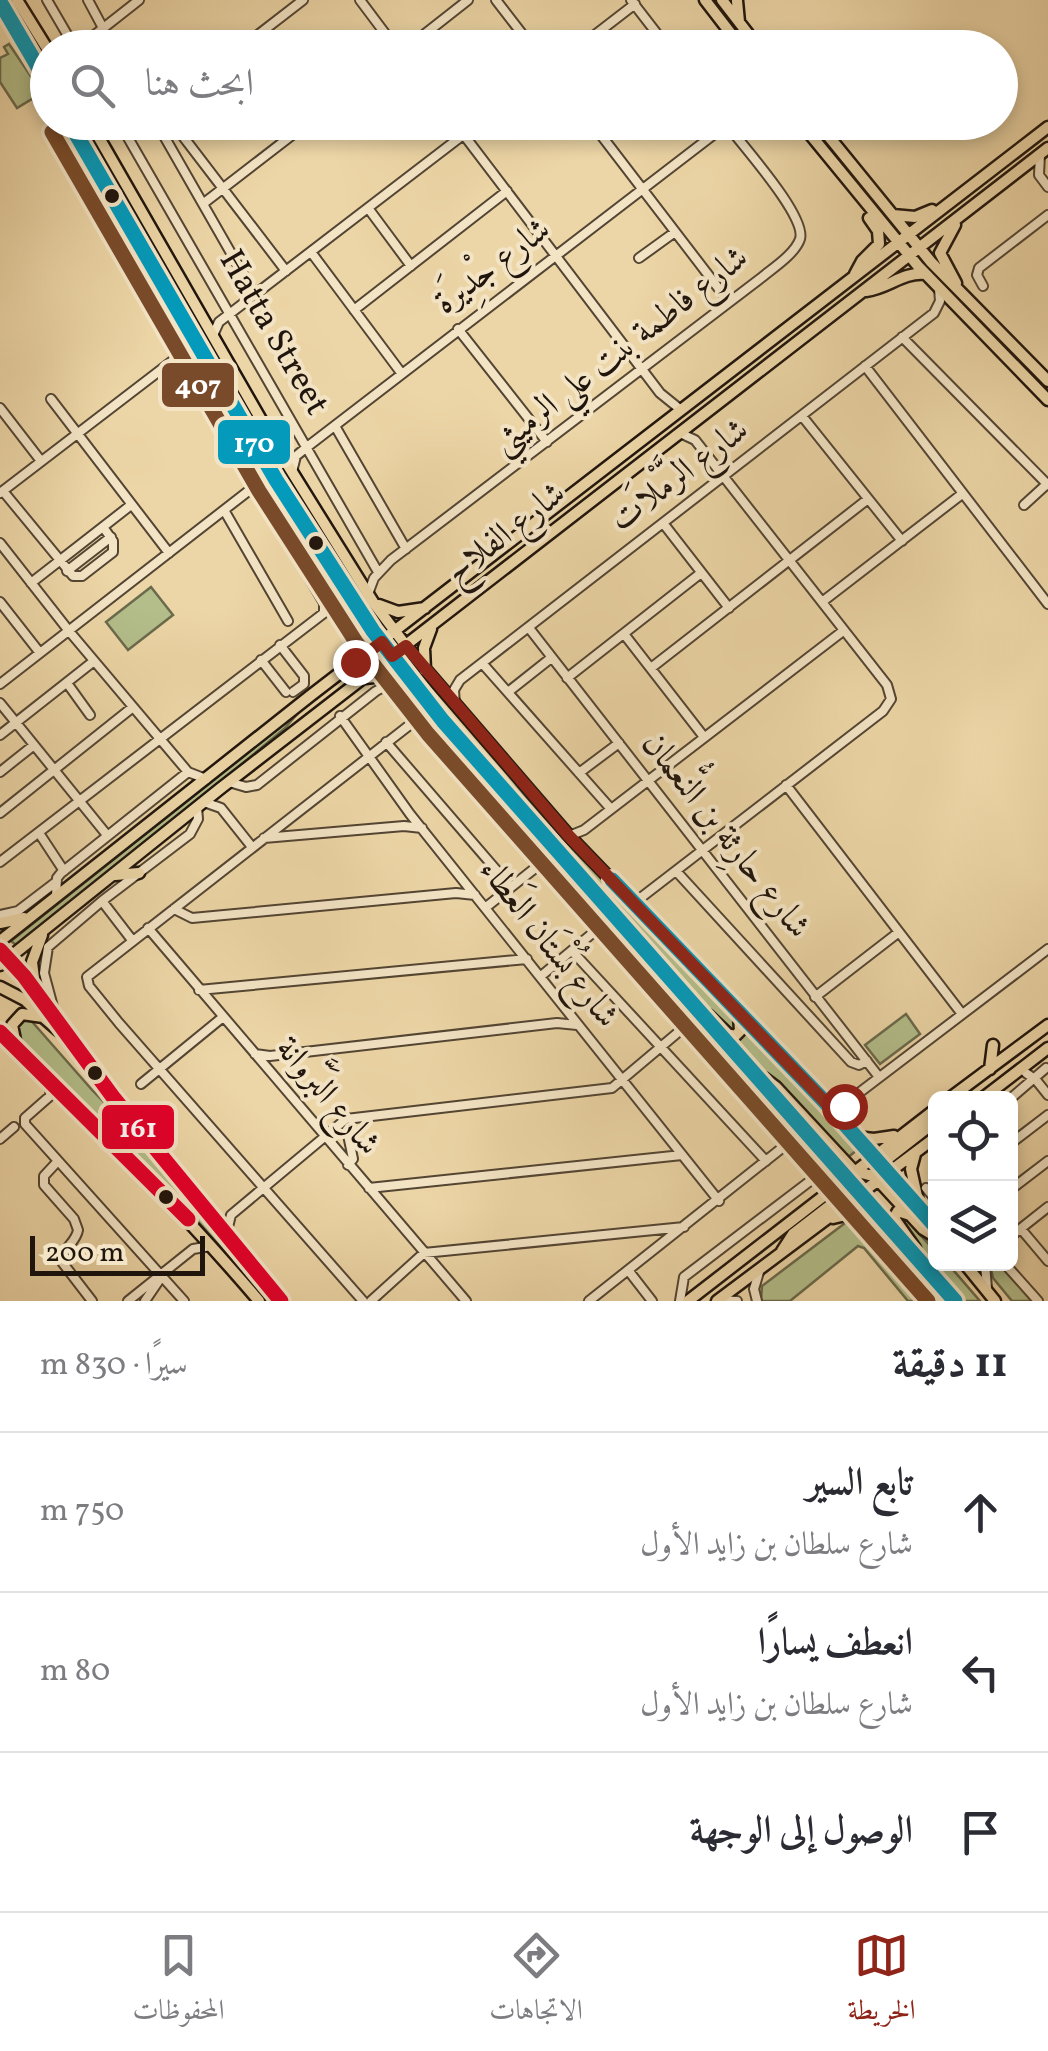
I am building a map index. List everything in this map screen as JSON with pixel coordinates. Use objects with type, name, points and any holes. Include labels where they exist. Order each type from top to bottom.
[{"type":"main road","points":[[17,0],[36,30]]},
{"type":"main road","points":[[705,0],[728,30]]},
{"type":"main road","points":[[722,0],[745,30]]},
{"type":"main road","points":[[738,1],[740,23]]},
{"type":"main road","points":[[0,2],[30,54]]},
{"type":"main road","name":"شارع الفلاح","points":[[0,941],[1048,127]]},
{"type":"main road","points":[[79,140],[276,480],[392,656],[690,1004],[822,1150],[867,1175]]},
{"type":"main road","points":[[101,140],[214,327],[278,450],[371,598],[406,646],[569,836],[855,1137],[882,1218],[955,1301]]},
{"type":"main road","points":[[814,140],[909,256],[1048,400]]},
{"type":"main road","points":[[832,140],[957,290],[1048,380]]},
{"type":"main road","name":"شارع الفلاح","points":[[2,959],[45,931],[225,785],[1044,151]]},
{"type":"main road","points":[[892,215],[914,217],[948,205]]},
{"type":"main road","points":[[854,277],[862,261],[879,244],[868,207]]},
{"type":"main road","points":[[957,220],[942,244],[940,256],[955,279],[957,290]]},
{"type":"main road","points":[[866,291],[882,288],[908,274],[926,274]]},
{"type":"main road","points":[[371,598],[398,612],[431,606]]},
{"type":"main road","points":[[355,662],[362,640],[357,608]]},
{"type":"main road","points":[[426,671],[424,648],[432,625]]},
{"type":"main road","points":[[364,678],[393,675],[415,685]]},
{"type":"main road","points":[[114,875],[139,873]]},
{"type":"main road","points":[[0,923],[34,914]]},
{"type":"main road","points":[[36,992],[32,962],[45,931]]},
{"type":"main road","points":[[2,959],[36,992],[209,1216],[281,1301]]},
{"type":"main road","points":[[0,986],[26,1000],[61,1028]]},
{"type":"main road","points":[[690,1004],[698,1006],[732,1036],[740,1031],[738,1012]]},
{"type":"main road","points":[[17,1048],[12,1029],[16,1018],[29,1013],[43,1017]]},
{"type":"main road","points":[[964,1091],[1048,1025]]},
{"type":"main road","points":[[0,1032],[196,1229],[259,1301]]},
{"type":"main road","points":[[990,1069],[993,1045]]},
{"type":"main road","points":[[994,1091],[1048,1048]]},
{"type":"main road","points":[[754,1074],[776,1086],[867,1175],[928,1222]]},
{"type":"main road","points":[[718,1300],[823,1222],[904,1132],[928,1115]]},
{"type":"main road","points":[[780,1254],[793,1234],[928,1127]]},
{"type":"main road","points":[[855,1137],[884,1138],[904,1132]]},
{"type":"main road","points":[[688,1301],[826,1193],[915,1154],[928,1143]]},
{"type":"main road","points":[[822,1150],[826,1193]]},
{"type":"main road","points":[[915,1154],[911,1169],[915,1213],[928,1228]]},
{"type":"main road","points":[[915,1213],[900,1211],[894,1218],[913,1244],[920,1262]]},
{"type":"main road","points":[[823,1222],[858,1212],[882,1218]]},
{"type":"main road","points":[[970,1271],[991,1297]]},
{"type":"street","points":[[47,0],[65,30]]},
{"type":"street","points":[[88,0],[102,29],[140,0]]},
{"type":"street","points":[[264,30],[303,0]]},
{"type":"street","points":[[360,0],[382,30]]},
{"type":"street","points":[[429,30],[468,0]]},
{"type":"street","points":[[496,0],[519,30]]},
{"type":"street","points":[[600,30],[633,2],[654,30]]},
{"type":"street","name":"Hatta Street","points":[[129,140],[378,572]]},
{"type":"street","points":[[167,140],[255,295]]},
{"type":"street","points":[[186,140],[286,272]]},
{"type":"street","points":[[204,203],[286,140]]},
{"type":"street","points":[[214,327],[457,140]]},
{"type":"street","points":[[468,140],[660,393],[681,410]]},
{"type":"street","points":[[605,140],[730,302]]},
{"type":"street","name":"شارع جْدِيرَة","points":[[296,456],[706,140]]},
{"type":"street","name":"شارع فاطمة بنت علي الرميثي","points":[[371,598],[378,572],[794,249],[801,230],[793,212],[738,140]]},
{"type":"street","points":[[1039,175],[1044,151]]},
{"type":"street","points":[[1017,172],[1039,175],[1048,186]]},
{"type":"street","points":[[354,310],[507,191]]},
{"type":"street","points":[[368,208],[411,266]]},
{"type":"street","points":[[983,286],[977,275],[979,268],[1048,215]]},
{"type":"street","points":[[639,258],[675,232]]},
{"type":"street","points":[[310,252],[402,374]]},
{"type":"street","name":"شارع الرَّمْلاَت","points":[[456,708],[456,685],[926,319],[938,307],[938,288]]},
{"type":"street","points":[[458,329],[548,442]]},
{"type":"street","points":[[184,352],[190,332]]},
{"type":"street","points":[[902,337],[1048,484],[1024,505]]},
{"type":"street","points":[[103,527],[114,544],[112,552],[76,577],[1,492],[184,352],[202,351]]},
{"type":"street","points":[[865,366],[1048,604]]},
{"type":"street","points":[[660,393],[670,418]]},
{"type":"street","points":[[52,398],[169,553]]},
{"type":"street","points":[[0,408],[41,461]]},
{"type":"street","points":[[2,857],[80,802],[325,610],[257,484],[210,408]]},
{"type":"street","points":[[802,416],[902,541]]},
{"type":"street","points":[[692,424],[695,440]]},
{"type":"street","points":[[335,426],[406,549]]},
{"type":"street","points":[[634,903],[890,704],[890,689],[695,440],[680,432]]},
{"type":"street","points":[[278,450],[296,456],[292,472]]},
{"type":"street","points":[[0,684],[257,484],[267,464]]},
{"type":"street","points":[[257,484],[276,480]]},
{"type":"street","points":[[822,602],[962,494]]},
{"type":"street","points":[[651,668],[868,499]]},
{"type":"street","points":[[32,583],[131,505]]},
{"type":"street","points":[[224,510],[288,621]]},
{"type":"street","points":[[663,523],[729,608]]},
{"type":"street","points":[[0,543],[188,772],[207,780]]},
{"type":"street","points":[[567,678],[701,573]]},
{"type":"street","points":[[1037,589],[1046,582]]},
{"type":"street","points":[[0,602],[40,653]]},
{"type":"street","name":"شارع حارِثة بن النُّعمان","points":[[529,628],[879,1078]]},
{"type":"street","points":[[569,836],[584,830],[843,630]]},
{"type":"street","points":[[624,634],[704,737]]},
{"type":"street","points":[[261,660],[290,692],[305,679],[280,645]]},
{"type":"street","points":[[508,692],[551,658]]},
{"type":"street","points":[[0,735],[94,661]]},
{"type":"street","points":[[482,663],[611,809]]},
{"type":"street","points":[[67,683],[90,715]]},
{"type":"street","points":[[221,808],[225,785],[258,785],[380,688],[398,692],[416,720],[539,865],[815,1165],[814,1178],[684,1278],[680,1301]]},
{"type":"street","points":[[0,703],[107,835]]},
{"type":"street","points":[[0,813],[133,707]]},
{"type":"street","points":[[312,739],[320,712]]},
{"type":"street","name":"شارع بُسْتَان العَطاء","points":[[340,716],[410,814],[719,1200]]},
{"type":"street","points":[[363,1301],[88,983],[90,973],[369,754],[416,720],[443,720]]},
{"type":"street","points":[[386,742],[511,887]]},
{"type":"street","points":[[579,773],[619,743]]},
{"type":"street","points":[[0,772],[34,746]]},
{"type":"street","points":[[188,772],[190,793]]},
{"type":"street","points":[[0,914],[18,911],[188,772]]},
{"type":"street","points":[[786,785],[962,1014]]},
{"type":"street","points":[[61,1028],[44,972],[45,953],[52,942],[194,830],[200,805],[221,808],[252,847]]},
{"type":"street","points":[[404,826],[410,814]]},
{"type":"street","points":[[288,820],[294,836]]},
{"type":"street","points":[[264,838],[404,826],[422,828]]},
{"type":"street","points":[[580,847],[584,830]]},
{"type":"street","points":[[39,833],[64,871]]},
{"type":"street","points":[[485,908],[539,865],[546,857],[550,840]]},
{"type":"street","points":[[676,871],[850,1060],[859,1065],[867,1061]]},
{"type":"street","points":[[56,882],[56,896]]},
{"type":"street","points":[[456,894],[465,882]]},
{"type":"street","points":[[174,909],[192,918],[475,895]]},
{"type":"street","points":[[102,901],[132,940]]},
{"type":"street","points":[[541,976],[600,927],[622,922]]},
{"type":"street","name":"شارع البَرَّوانة","points":[[148,928],[466,1301]]},
{"type":"street","points":[[815,996],[899,932]]},
{"type":"street","points":[[507,958],[513,942]]},
{"type":"street","points":[[825,1102],[838,1106],[847,1102],[1048,949]]},
{"type":"street","points":[[572,952],[766,1161]]},
{"type":"street","points":[[200,990],[527,959]]},
{"type":"street","points":[[770,972],[785,959]]},
{"type":"street","points":[[209,1001],[218,990]]},
{"type":"street","points":[[687,1025],[690,1004]]},
{"type":"street","points":[[557,1023],[567,1012]]},
{"type":"street","points":[[141,1084],[223,1017]]},
{"type":"street","points":[[226,1237],[231,1215],[323,1135],[350,1117],[608,1090],[623,1082],[687,1025],[706,1021]]},
{"type":"street","points":[[254,1054],[270,1056],[557,1023],[577,1026]]},
{"type":"street","points":[[264,1065],[270,1056]]},
{"type":"street","points":[[1022,1072],[1047,1068]]},
{"type":"street","points":[[1018,1093],[1047,1068]]},
{"type":"street","points":[[1022,1072],[1036,1080],[1048,1095]]},
{"type":"street","points":[[51,1081],[50,1096],[24,1120],[184,1301]]},
{"type":"street","points":[[841,1121],[847,1102]]},
{"type":"street","points":[[1018,1138],[1048,1115]]},
{"type":"street","points":[[0,1139],[14,1127]]},
{"type":"street","points":[[347,1130],[353,1159],[348,1165]]},
{"type":"street","points":[[589,1301],[792,1140]]},
{"type":"street","points":[[664,1156],[673,1144]]},
{"type":"street","points":[[368,1188],[682,1155]]},
{"type":"street","points":[[1018,1184],[1048,1161]]},
{"type":"street","points":[[58,1162],[44,1176],[44,1185],[74,1219],[78,1230],[74,1242],[63,1252],[62,1262],[92,1301]]},
{"type":"street","points":[[1018,1231],[1048,1207]]},
{"type":"street","points":[[209,1216],[231,1215]]},
{"type":"street","points":[[371,1301],[424,1254],[684,1226]]},
{"type":"street","points":[[193,1249],[196,1229]]},
{"type":"street","points":[[1021,1229],[1046,1254]]},
{"type":"street","points":[[145,1301],[162,1276],[193,1249],[211,1246]]},
{"type":"street","points":[[757,1301],[755,1282],[762,1267]]},
{"type":"street","points":[[628,1270],[652,1301]]},
{"type":"street","points":[[985,1271],[991,1297]]},
{"type":"street","points":[[1012,1271],[1038,1301]]},
{"type":"street","points":[[128,1301],[145,1284],[162,1276]]},
{"type":"street","points":[[939,1283],[941,1301]]},
{"type":"street","points":[[718,1300],[737,1301]]},
{"type":"green space","points":[[9,44],[30,75],[30,100],[17,108],[0,82],[0,58],[8,54],[4,47]]},
{"type":"green space","points":[[151,587],[173,615],[128,650],[106,622]]},
{"type":"green space","points":[[299,712],[225,778],[16,945],[11,941]]},
{"type":"green space","points":[[448,717],[710,992],[738,1025],[737,1030],[729,1030],[671,972]]},
{"type":"green space","points":[[482,781],[536,837],[540,853],[479,783]]},
{"type":"green space","points":[[906,1014],[920,1034],[880,1064],[865,1045]]},
{"type":"green space","points":[[27,1016],[149,1148],[196,1212],[272,1301],[179,1200],[16,1036],[14,1024]]},
{"type":"green space","points":[[745,1029],[857,1150],[847,1158],[732,1038]]},
{"type":"green space","points":[[902,1215],[928,1243],[928,1257],[897,1220]]},
{"type":"green space","points":[[853,1217],[868,1223],[936,1301],[908,1301],[864,1248],[858,1246],[790,1301],[761,1301],[762,1286]]},
{"type":"green space","points":[[939,1271],[954,1271],[980,1301],[964,1301]]},
{"type":"green space","points":[[992,1271],[1006,1271],[1033,1301],[1012,1301]]},
{"type":"transit line","name":"170","points":[[0,2],[30,53]]},
{"type":"transit line","name":"407","points":[[57,140],[259,491],[356,642],[428,734],[928,1301]]},
{"type":"transit line","name":"170","points":[[79,140],[276,480],[373,631],[443,721],[955,1301]]},
{"type":"transit line","name":"170","points":[[612,880],[825,1102],[928,1218]]},
{"type":"transit line","name":"161","points":[[0,950],[24,976],[113,1097],[281,1301]]},
{"type":"transit line","name":"161","points":[[0,1032],[188,1219]]},
{"type":"route","points":[[355,662],[382,642],[392,656],[406,646],[569,836],[825,1102],[838,1106],[847,1102],[844,1106]]}]
